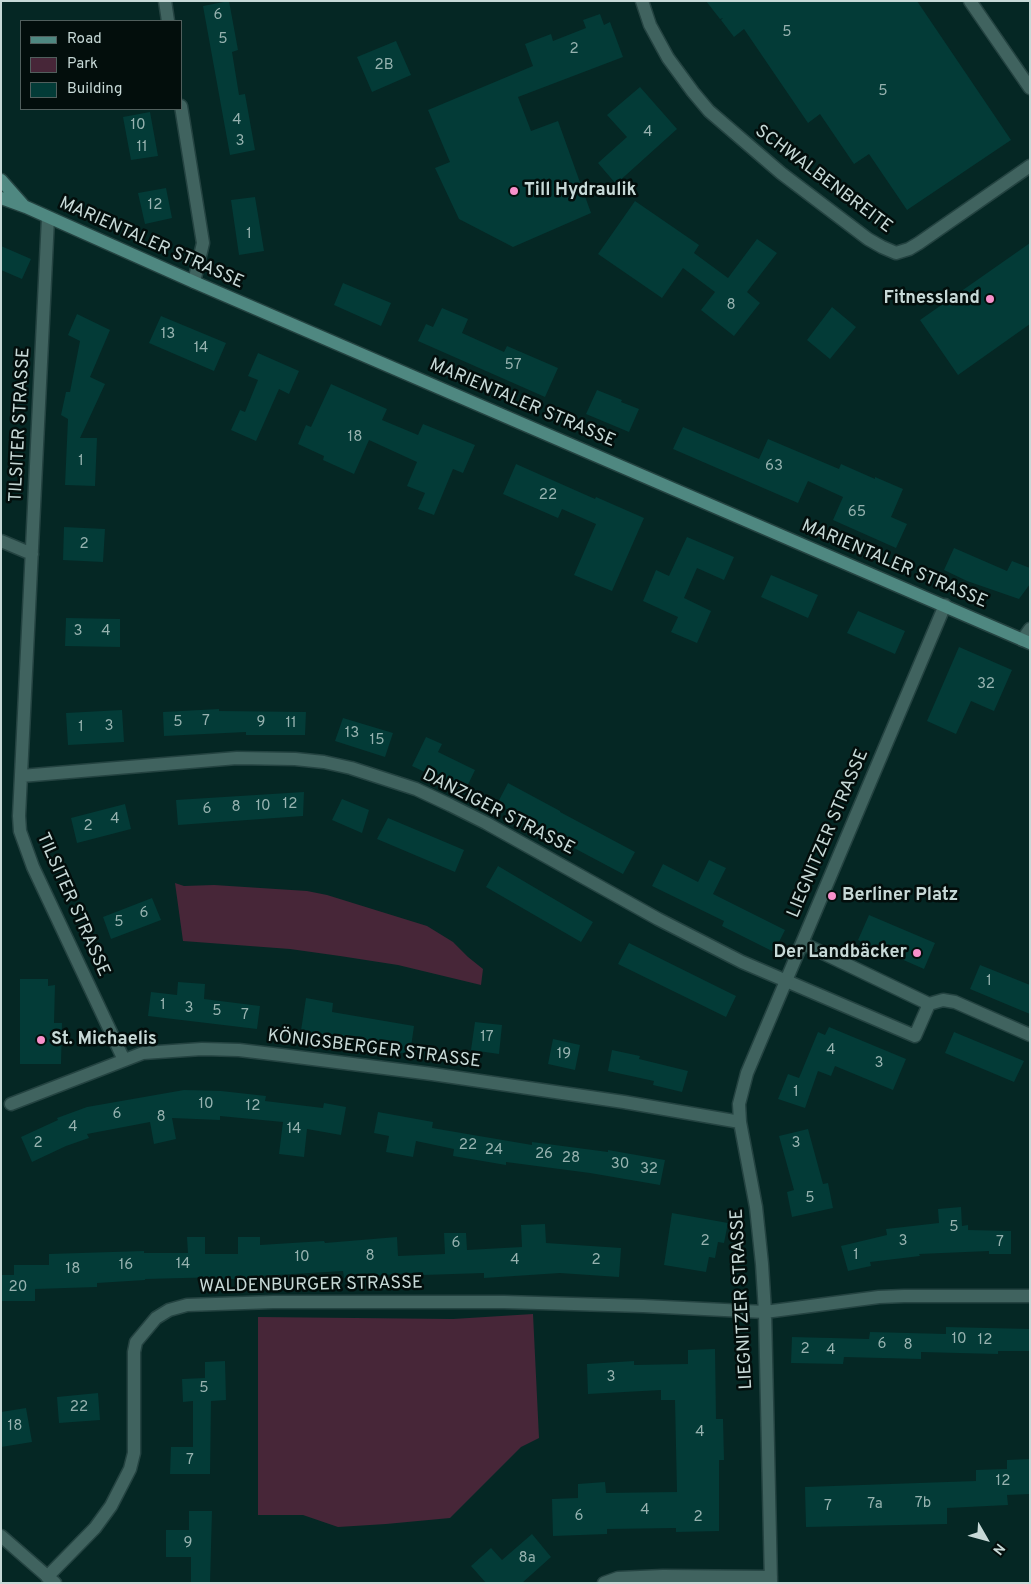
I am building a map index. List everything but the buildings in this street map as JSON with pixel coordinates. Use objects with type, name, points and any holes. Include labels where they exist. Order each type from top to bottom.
[{"type":"main road","points":[[1,180],[26,208]]},
{"type":"main road","name":"MARIENTALER STRASSE","points":[[1,198],[1026,641]]},
{"type":"street","points":[[164,1],[168,20]]},
{"type":"street","name":"SCHWALBENBREITE","points":[[642,1],[650,25],[668,58],[710,112],[781,174],[868,239],[896,253],[919,243],[1030,166]]},
{"type":"street","points":[[970,1],[1030,88]]},
{"type":"street","points":[[182,110],[203,243],[194,282]]},
{"type":"street","name":"TILSITER STRASSE","points":[[48,218],[19,816],[20,831],[26,850],[124,1060]]},
{"type":"street","points":[[1,541],[32,554]]},
{"type":"street","name":"LIEGNITZER STRASSE","points":[[771,1580],[765,1312],[758,1224],[740,1122],[739,1104],[747,1073],[945,605]]},
{"type":"street","points":[[1026,641],[1030,629]]},
{"type":"street","name":"DANZIGER STRASSE","points":[[21,776],[237,758],[295,759],[324,762],[351,768],[416,790],[486,823],[658,919],[786,982]]},
{"type":"street","points":[[802,943],[929,1004],[943,1000],[955,1002],[1030,1035]]},
{"type":"street","points":[[786,982],[915,1036],[929,1004]]},
{"type":"street","name":"KÖNIGSBERGER STRASSE","points":[[11,1104],[143,1053],[202,1049],[239,1050],[451,1077],[624,1102],[740,1122]]},
{"type":"street","name":"WALDENBURGER STRASSE","points":[[51,1580],[111,1506],[130,1469],[134,1453],[134,1352],[136,1342],[156,1318],[169,1310],[186,1305],[273,1302],[504,1302],[765,1312],[904,1296],[1030,1296]]},
{"type":"street","points":[[1,1536],[51,1580]]},
{"type":"street","points":[[604,1583],[618,1578],[663,1576],[771,1580]]},
{"type":"green space","points":[[175,883],[184,886],[214,885],[307,891],[327,895],[427,926],[453,942],[483,969],[481,985],[398,965],[340,956],[290,949],[183,941]]},
{"type":"green space","points":[[533,1314],[539,1438],[521,1447],[450,1518],[338,1527],[303,1515],[258,1515],[258,1317],[453,1319]]},
{"type":"place","name":"Till Hydraulik","points":[[514,191]]},
{"type":"place","name":"Fitnessland","points":[[990,299]]},
{"type":"place","name":"Berliner Platz","points":[[832,896]]},
{"type":"place","name":"Der Landbäcker","points":[[917,953]]},
{"type":"place","name":"St. Michaelis","points":[[41,1040]]}]
